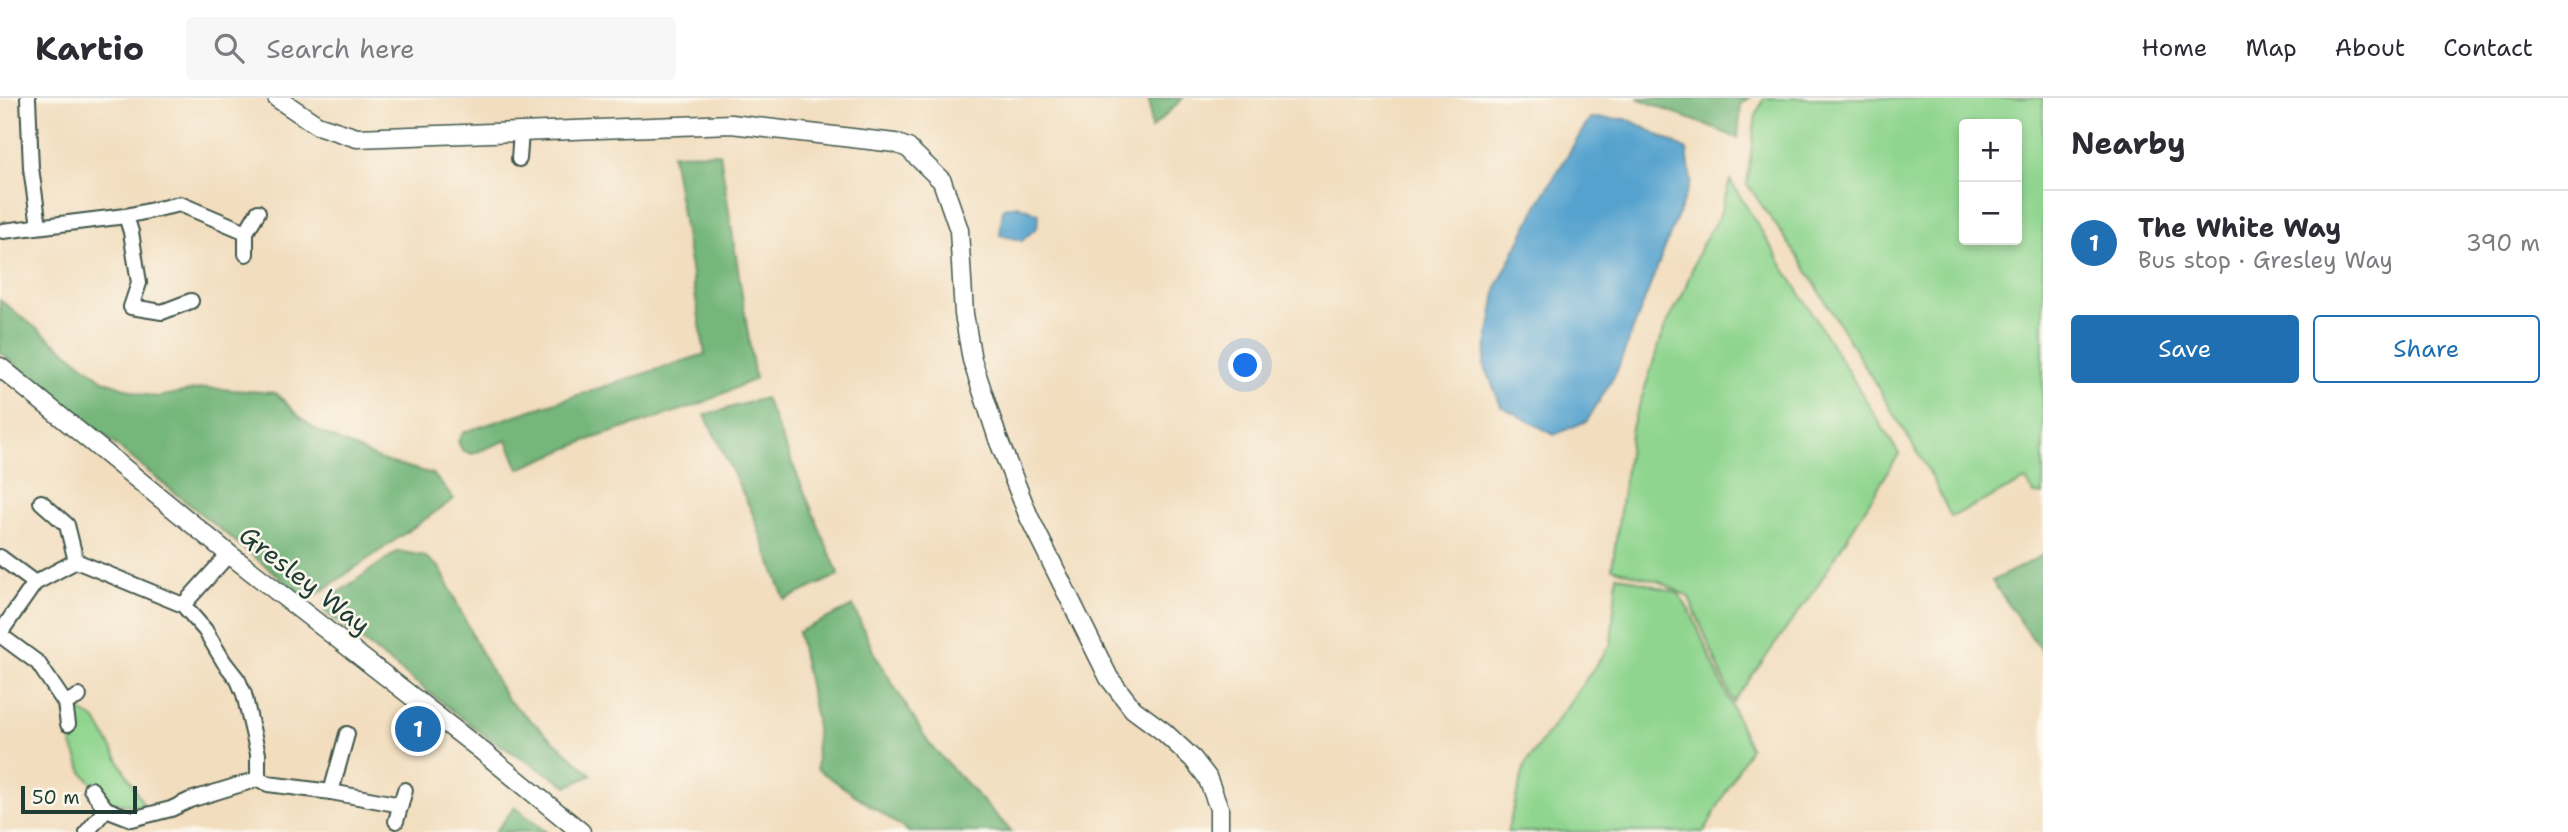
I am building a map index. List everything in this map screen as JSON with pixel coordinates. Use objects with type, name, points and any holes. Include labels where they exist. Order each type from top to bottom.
[{"type":"street","points":[[28,98],[31,168],[39,226]]},
{"type":"street","points":[[278,98],[317,125],[357,138],[731,124],[895,143],[908,148],[942,181],[959,230],[964,314],[972,360],[998,439],[1029,517],[1109,678],[1133,709],[1164,732],[1193,759],[1207,778],[1219,808],[1219,832]]},
{"type":"street","points":[[519,159],[521,132]]},
{"type":"street","points":[[3,231],[126,216],[180,204],[246,232]]},
{"type":"street","points":[[246,254],[246,232],[258,212]]},
{"type":"street","points":[[126,216],[139,283],[131,307],[162,312],[191,301]]},
{"type":"street","name":"Gresley Way","points":[[0,367],[229,554],[482,751],[581,832]]},
{"type":"street","points":[[41,502],[67,525],[76,561]]},
{"type":"street","points":[[183,606],[229,554]]},
{"type":"street","points":[[0,557],[35,583]]},
{"type":"street","points":[[68,724],[65,703],[38,663],[0,634],[35,583],[76,561]]},
{"type":"street","points":[[76,561],[183,606],[205,630],[238,680],[244,694],[258,754],[258,779]]},
{"type":"street","points":[[65,703],[79,696]]},
{"type":"street","points":[[331,792],[342,736]]},
{"type":"street","points":[[91,789],[106,809],[132,818],[171,809],[190,800],[258,779],[268,784],[401,805]]},
{"type":"street","points":[[396,821],[405,790]]},
{"type":"street","points":[[87,832],[106,809]]},
{"type":"green space","points":[[1149,98],[1183,98],[1151,129]]},
{"type":"green space","points":[[1637,98],[1749,98],[1741,104],[1738,138]]},
{"type":"green space","points":[[1764,98],[2043,98],[2043,495],[2034,494],[2026,480],[1951,517],[1931,475],[1801,261],[1747,184],[1756,115]]},
{"type":"green space","points":[[720,153],[755,379],[700,404],[588,440],[519,469],[507,440],[472,454],[462,450],[458,441],[464,432],[705,354],[672,154]]},
{"type":"green space","points":[[1730,180],[1899,454],[1816,588],[1733,702],[1689,597],[1660,582],[1612,568],[1632,427],[1665,327],[1683,294],[1700,248],[1720,214]]},
{"type":"green space","points":[[0,300],[103,380],[157,397],[205,388],[276,393],[318,431],[381,460],[433,474],[454,499],[316,595],[303,596],[0,352]]},
{"type":"green space","points":[[765,398],[839,575],[785,600],[751,510],[705,415]]},
{"type":"green space","points":[[398,551],[424,556],[440,568],[478,647],[507,699],[592,775],[568,786],[488,738],[325,612],[326,601]]},
{"type":"green space","points":[[2043,555],[2043,653],[1992,581]]},
{"type":"green space","points":[[1617,575],[1678,593],[1691,613],[1750,748],[1704,832],[1507,832],[1525,765],[1611,644]]},
{"type":"green space","points":[[853,606],[874,653],[930,745],[1012,832],[909,832],[817,769],[816,719],[798,632]]},
{"type":"green space","points":[[75,708],[96,720],[145,807],[108,802],[83,773],[67,732]]},
{"type":"green space","points":[[515,807],[546,832],[495,832]]},
{"type":"water","points":[[1590,118],[1628,119],[1687,150],[1691,181],[1616,373],[1587,421],[1554,435],[1501,406],[1484,364],[1497,286],[1538,204]]},
{"type":"water","points":[[1017,205],[1039,214],[1037,227],[1022,241],[1000,235],[1003,208]]},
{"type":"place","name":"The White Way","points":[[418,729]]}]
